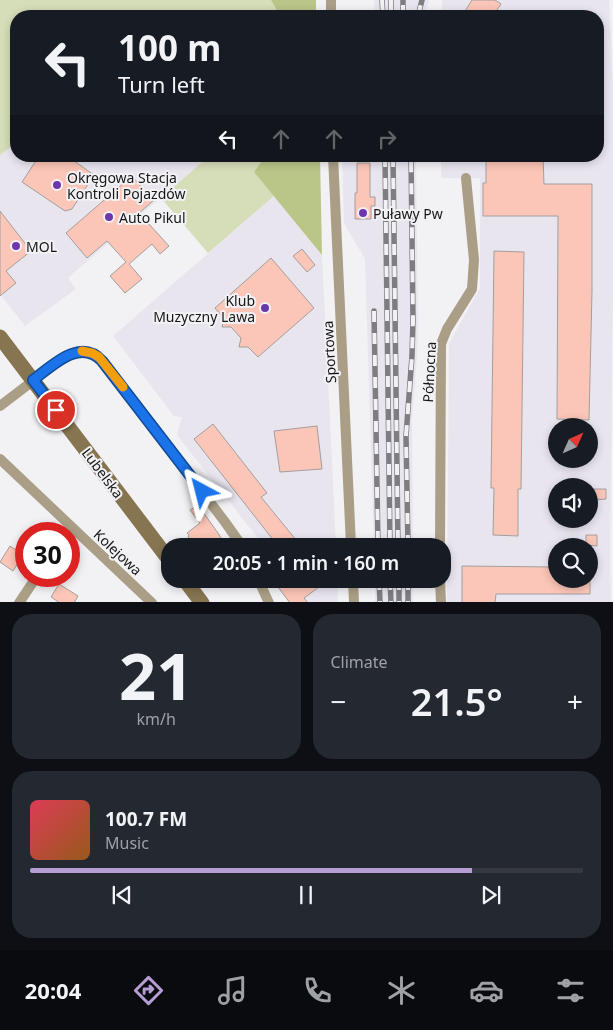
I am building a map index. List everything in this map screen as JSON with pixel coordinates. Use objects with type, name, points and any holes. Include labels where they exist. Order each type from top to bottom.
[{"type":"main road","name":"Lubelska","points":[[0,337],[161,549]]},
{"type":"main road","points":[[191,588],[202,602]]},
{"type":"street","name":"Sportowa","points":[[333,162],[351,538]]},
{"type":"street","name":"Północna","points":[[440,538],[441,344],[447,329],[472,288],[474,260],[466,178]]},
{"type":"street","points":[[0,406],[73,352],[83,351],[92,353],[99,357],[236,538]]},
{"type":"street","name":"Kolejowa","points":[[0,459],[62,522]]},
{"type":"street","name":"Kolejowa","points":[[80,539],[152,602]]},
{"type":"street","points":[[19,602],[29,587]]},
{"type":"street","points":[[262,588],[269,602]]},
{"type":"street","points":[[353,588],[354,602]]},
{"type":"street","points":[[440,588],[440,602]]},
{"type":"shaded area","points":[[374,0],[429,0],[426,10],[375,10]]},
{"type":"shaded area","points":[[442,0],[609,0],[613,85],[611,602],[447,602],[447,588],[451,588],[451,538],[447,538],[449,343],[480,288],[480,178],[441,178],[441,162],[604,162],[604,10],[442,10]]},
{"type":"shaded area","points":[[10,148],[10,162],[202,162],[68,278],[76,289],[25,326],[0,294],[0,155]]},
{"type":"shaded area","points":[[342,162],[416,162],[418,325],[412,420],[413,538],[374,538],[365,259],[344,223]]},
{"type":"shaded area","points":[[274,196],[322,255],[336,538],[258,538],[177,435],[182,417],[174,416],[113,336]]},
{"type":"shaded area","points":[[279,588],[337,588],[338,602],[290,602]]},
{"type":"shaded area","points":[[375,588],[413,588],[413,602],[375,602]]},
{"type":"green space","points":[[0,0],[271,0],[277,10],[10,10],[10,148],[0,155]]},
{"type":"green space","points":[[271,0],[316,0],[316,10],[277,10]]},
{"type":"green space","points":[[202,162],[261,162],[254,172],[274,196],[208,253],[161,198]]},
{"type":"green space","points":[[261,162],[320,162],[322,255],[254,172]]},
{"type":"building","points":[[472,0],[495,0],[501,4],[497,10],[466,10]]},
{"type":"building","name":"Okręgowa Stacja Kontroli Pojazdów","points":[[35,162],[76,162],[94,175],[72,209],[65,211],[22,182]]},
{"type":"building","points":[[486,162],[543,162],[544,184],[592,184],[589,418],[557,418],[558,216],[483,216],[483,183],[486,183]]},
{"type":"building","points":[[357,163],[370,163],[370,197],[375,197],[375,206],[371,206],[371,219],[355,219]]},
{"type":"building","points":[[132,176],[153,201],[139,213],[169,246],[160,254],[152,244],[129,264],[142,279],[125,293],[110,276],[126,262],[107,241],[87,258],[66,233]]},
{"type":"building","points":[[0,211],[31,251],[6,271],[16,283],[0,296]]},
{"type":"building","points":[[302,249],[315,265],[307,272],[293,256]]},
{"type":"building","points":[[494,251],[524,252],[521,489],[518,489],[518,536],[493,535],[494,488],[491,488]]},
{"type":"building","name":"Klub Muzyczny Lawa","points":[[271,258],[314,308],[258,357],[248,347],[239,347],[241,338],[231,327],[222,327],[224,319],[215,308]]},
{"type":"building","points":[[213,424],[267,493],[261,497],[294,538],[272,538],[194,439]]},
{"type":"building","points":[[317,426],[322,469],[280,472],[274,431]]},
{"type":"building","points":[[598,489],[606,489],[606,499],[598,500]]},
{"type":"building","points":[[198,505],[221,538],[189,538],[187,533],[200,523],[190,510]]},
{"type":"building","points":[[586,535],[597,535],[597,538],[586,538]]},
{"type":"building","points":[[10,546],[15,549],[15,568],[13,571],[0,562]]},
{"type":"building","points":[[462,566],[548,567],[548,588],[590,588],[590,594],[496,594],[495,602],[462,602]]},
{"type":"building","points":[[57,587],[64,587],[78,596],[75,602],[58,602],[51,597]]},
{"type":"building","points":[[279,588],[318,588],[304,598],[307,602],[289,602]]},
{"type":"railway","points":[[382,0],[383,10]]},
{"type":"railway","points":[[391,0],[391,10]]},
{"type":"railway","points":[[403,0],[403,10]]},
{"type":"railway","points":[[420,10],[422,0]]},
{"type":"railway","points":[[385,162],[390,538]]},
{"type":"railway","points":[[393,162],[398,538]]},
{"type":"railway","points":[[408,538],[406,436],[413,320],[411,162]]},
{"type":"railway","points":[[374,311],[378,538]]},
{"type":"railway","points":[[379,588],[380,602]]},
{"type":"railway","points":[[390,588],[391,602]]},
{"type":"railway","points":[[399,588],[399,602]]},
{"type":"railway","points":[[408,588],[408,602]]},
{"type":"slow traffic","points":[[82,351],[99,357],[123,387]]},
{"type":"place","name":"Okręgowa Stacja Kontroli Pojazdów","points":[[57,185]]},
{"type":"place","name":"Puławy Pw","points":[[363,213]]},
{"type":"place","name":"Auto Pikul","points":[[109,217]]},
{"type":"place","name":"MOL","points":[[16,246]]},
{"type":"place","name":"Klub Muzyczny Lawa","points":[[265,308]]},
{"type":"route","points":[[56,410],[33,380],[73,352],[83,351],[92,353],[99,357],[202,491]]}]
